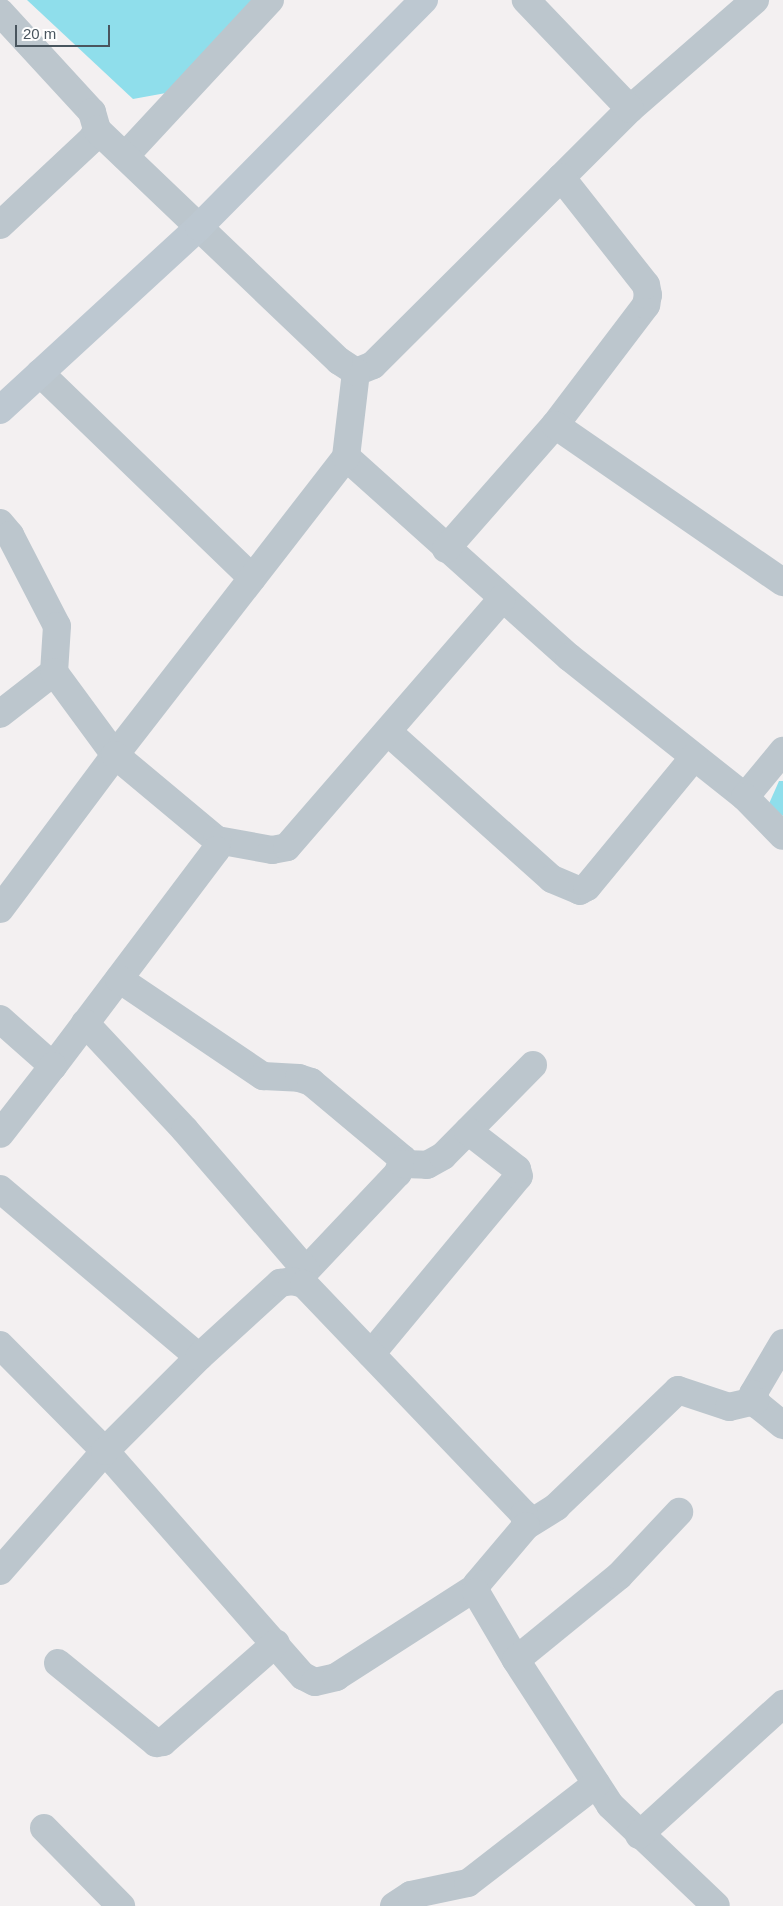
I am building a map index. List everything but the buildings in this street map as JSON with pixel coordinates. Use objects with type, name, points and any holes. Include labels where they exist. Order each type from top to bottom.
[{"type":"street","points":[[125,156],[270,0]]},
{"type":"street","points":[[0,410],[198,227],[424,0]]},
{"type":"street","points":[[526,0],[630,109]]},
{"type":"street","points":[[356,372],[373,365],[630,109],[755,0]]},
{"type":"street","points":[[0,12],[92,112],[97,130],[339,361],[356,372]]},
{"type":"street","points":[[0,225],[92,139],[97,130]]},
{"type":"street","points":[[446,549],[549,428],[555,425],[646,305],[648,295],[646,285],[561,177]]},
{"type":"street","points":[[0,908],[115,755],[346,458],[356,372]]},
{"type":"street","points":[[40,373],[252,578]]},
{"type":"street","points":[[555,425],[783,582]]},
{"type":"street","points":[[346,458],[568,657],[745,797],[783,836]]},
{"type":"street","points":[[0,523],[10,535],[56,626],[54,672],[115,755],[217,840],[272,850],[287,847],[502,599]]},
{"type":"street","points":[[0,714],[54,672]]},
{"type":"street","points":[[388,732],[552,879],[580,891],[587,887],[694,757]]},
{"type":"street","points":[[745,797],[783,752]]},
{"type":"street","points":[[0,1134],[216,850],[217,840]]},
{"type":"street","points":[[119,979],[263,1076],[299,1078],[312,1082],[399,1154],[403,1164]]},
{"type":"street","points":[[0,1019],[53,1066]]},
{"type":"street","points":[[85,1023],[186,1130],[301,1276],[304,1284],[524,1514],[526,1526]]},
{"type":"street","points":[[0,1570],[105,1451],[199,1357],[280,1284],[301,1276],[403,1164],[433,1162],[468,1131],[533,1065]]},
{"type":"street","points":[[371,1354],[519,1176],[517,1168],[468,1131]]},
{"type":"street","points":[[0,1189],[199,1357]]},
{"type":"street","points":[[783,1343],[753,1394],[755,1401],[783,1425]]},
{"type":"street","points":[[0,1345],[105,1451],[276,1643],[303,1676],[315,1682],[325,1682],[476,1587],[526,1526],[556,1507],[678,1390],[729,1407],[755,1401]]},
{"type":"street","points":[[516,1660],[619,1576],[678,1512]]},
{"type":"street","points":[[476,1587],[516,1660],[610,1805],[639,1835],[716,1906]]},
{"type":"street","points":[[58,1663],[156,1743],[163,1742],[276,1643]]},
{"type":"street","points":[[639,1835],[783,1704]]},
{"type":"street","points":[[394,1906],[411,1895],[468,1883],[596,1784]]},
{"type":"street","points":[[44,1828],[121,1906]]},
{"type":"water","points":[[27,0],[256,0],[177,91],[133,99]]},
{"type":"water","points":[[779,781],[783,781],[783,816],[768,806]]}]
